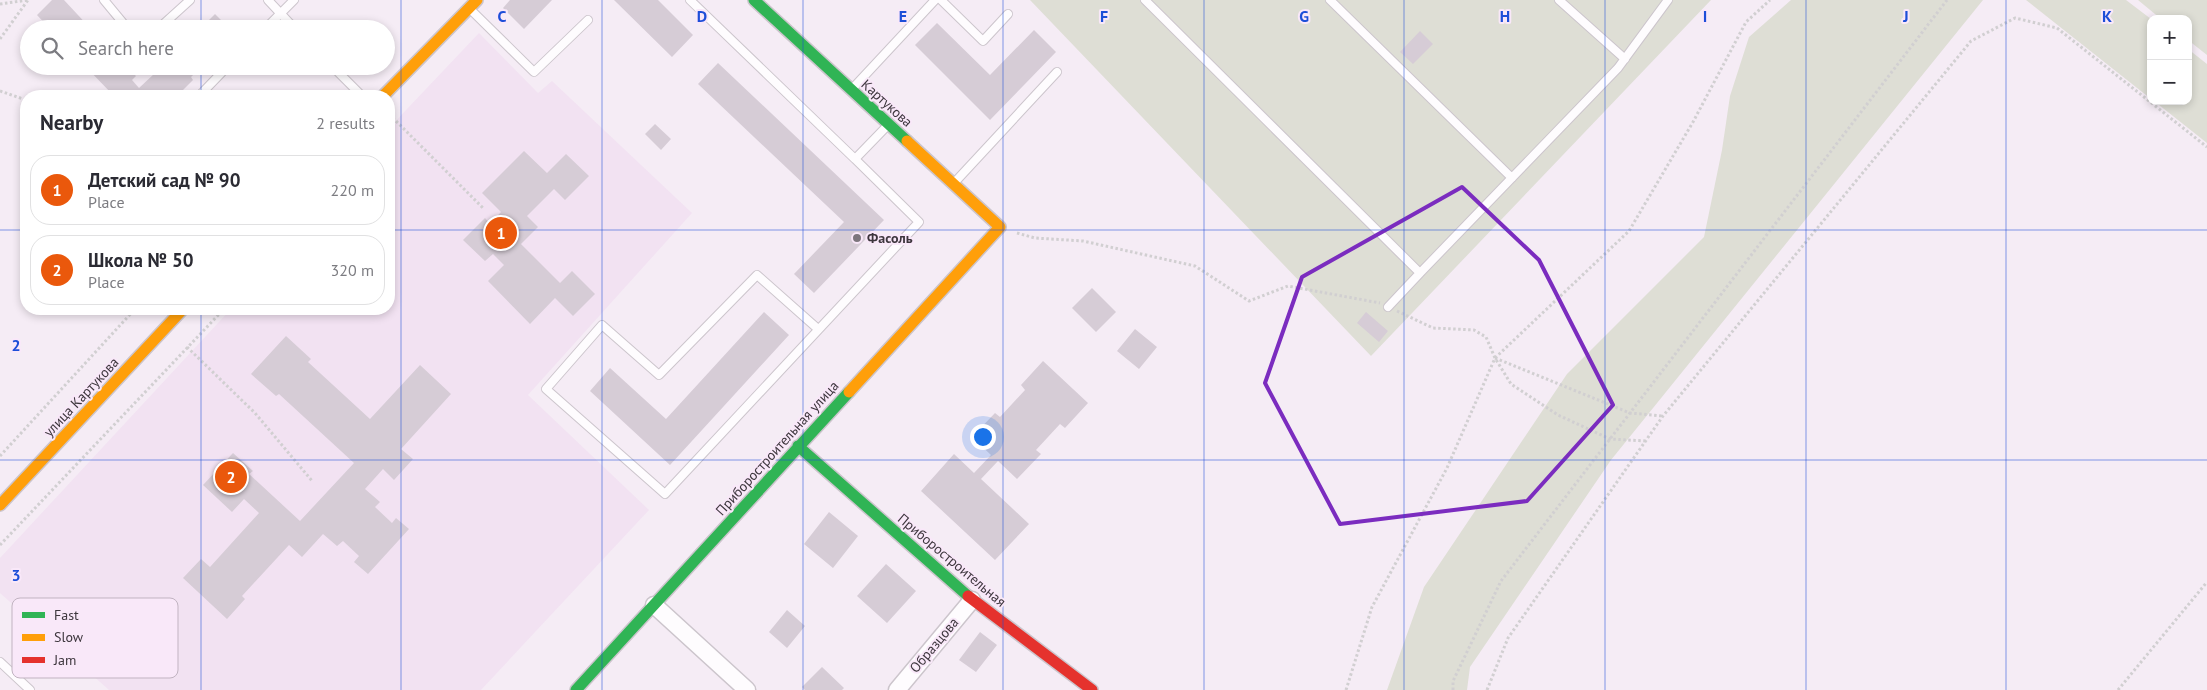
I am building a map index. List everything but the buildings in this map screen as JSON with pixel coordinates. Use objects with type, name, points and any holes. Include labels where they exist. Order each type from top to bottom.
[{"type":"street","name":"Картукова","points":[[754,0],[1000,227]]},
{"type":"street","points":[[389,90],[473,4]]},
{"type":"street","name":"Приборостроительная улица","points":[[576,690],[1000,227]]},
{"type":"street","name":"улица Картукова","points":[[0,505],[178,315]]},
{"type":"street","name":"Приборостроительная","points":[[798,446],[972,600],[1092,690]]},
{"type":"street","name":"Образцова","points":[[897,690],[972,600]]},
{"type":"street","points":[[654,605],[747,690]]},
{"type":"lane","points":[[104,0],[121,20]]},
{"type":"lane","points":[[168,20],[190,0]]},
{"type":"lane","points":[[268,0],[286,20]]},
{"type":"lane","points":[[274,20],[294,0]]},
{"type":"lane","points":[[690,0],[919,222],[665,494],[546,389],[602,325],[659,376],[757,275],[818,329]]},
{"type":"lane","points":[[850,90],[935,0]]},
{"type":"lane","points":[[941,0],[982,41],[1008,14]]},
{"type":"lane","points":[[1145,0],[1420,273]]},
{"type":"lane","points":[[1330,0],[1512,178]]},
{"type":"lane","points":[[1559,0],[1625,59]]},
{"type":"lane","points":[[1388,307],[1625,59],[1668,0]]},
{"type":"lane","points":[[473,4],[534,72],[588,20]]},
{"type":"lane","points":[[954,183],[1057,72]]},
{"type":"lane","points":[[204,90],[219,75]]},
{"type":"lane","points":[[341,75],[356,90]]},
{"type":"lane","points":[[855,158],[889,124]]},
{"type":"lane","points":[[0,662],[12,673]]},
{"type":"lane","points":[[17,678],[30,690]]},
{"type":"path","points":[[0,4],[28,0]]},
{"type":"path","points":[[0,39],[28,0]]},
{"type":"path","points":[[1346,690],[1372,607],[1447,468],[1495,358],[1629,231],[1692,122],[1746,22],[1770,0]]},
{"type":"path","points":[[1453,690],[1453,681],[1501,581],[1947,0]]},
{"type":"path","points":[[1486,690],[1508,638],[1663,416],[1971,41],[2015,18],[2057,28],[2207,147]]},
{"type":"path","points":[[0,91],[20,98]]},
{"type":"path","points":[[395,120],[482,208]]},
{"type":"path","points":[[1000,227],[1034,238],[1083,241],[1196,266],[1249,301],[1288,286],[1375,301],[1433,328],[1474,330],[1486,337],[1495,358],[1511,384],[1558,415],[1610,439],[1647,441]]},
{"type":"path","points":[[0,456],[129,315]]},
{"type":"path","points":[[0,545],[218,315]]},
{"type":"path","points":[[187,347],[255,412],[313,482]]},
{"type":"path","points":[[1495,358],[1630,413],[1663,416]]},
{"type":"path","points":[[2118,690],[2207,582]]},
{"type":"highlighted area","points":[[1462,187],[1539,260],[1613,405],[1527,501],[1340,524],[1265,383],[1302,277]]},
{"type":"shaded area","points":[[1030,0],[1711,0],[1371,356]]},
{"type":"shaded area","points":[[1791,0],[1983,0],[1611,460],[1470,667],[1467,690],[1387,690],[1424,587],[1567,374],[1704,237],[1722,150],[1730,96],[1749,37]]},
{"type":"shaded area","points":[[2026,0],[2126,0],[2147,16],[2147,96]]},
{"type":"shaded area","points":[[2138,0],[2207,0],[2207,55],[2192,43],[2192,15],[2156,15]]},
{"type":"shaded area","points":[[479,33],[538,93],[552,81],[692,213],[528,395],[649,510],[481,690],[109,690],[96,678],[178,678],[178,598],[12,598],[12,604],[0,593],[0,558],[225,315],[395,315],[395,122]]},
{"type":"shaded area","points":[[2192,52],[2207,64],[2207,143],[2159,105],[2192,105]]},
{"type":"traffic: fast","points":[[754,0],[907,141]]},
{"type":"traffic: fast","points":[[576,690],[849,392]]},
{"type":"traffic: fast","points":[[798,446],[968,596]]},
{"type":"traffic: slow","points":[[389,90],[477,0]]},
{"type":"traffic: slow","points":[[849,392],[1000,227],[907,141]]},
{"type":"traffic: slow","points":[[0,505],[177,315]]},
{"type":"traffic: jam","points":[[968,596],[1092,690]]},
{"type":"place","name":"Детский сад № 90","points":[[501,233]]},
{"type":"place","name":"Фасоль","points":[[857,238]]},
{"type":"place","name":"Школа № 50","points":[[231,477]]}]
